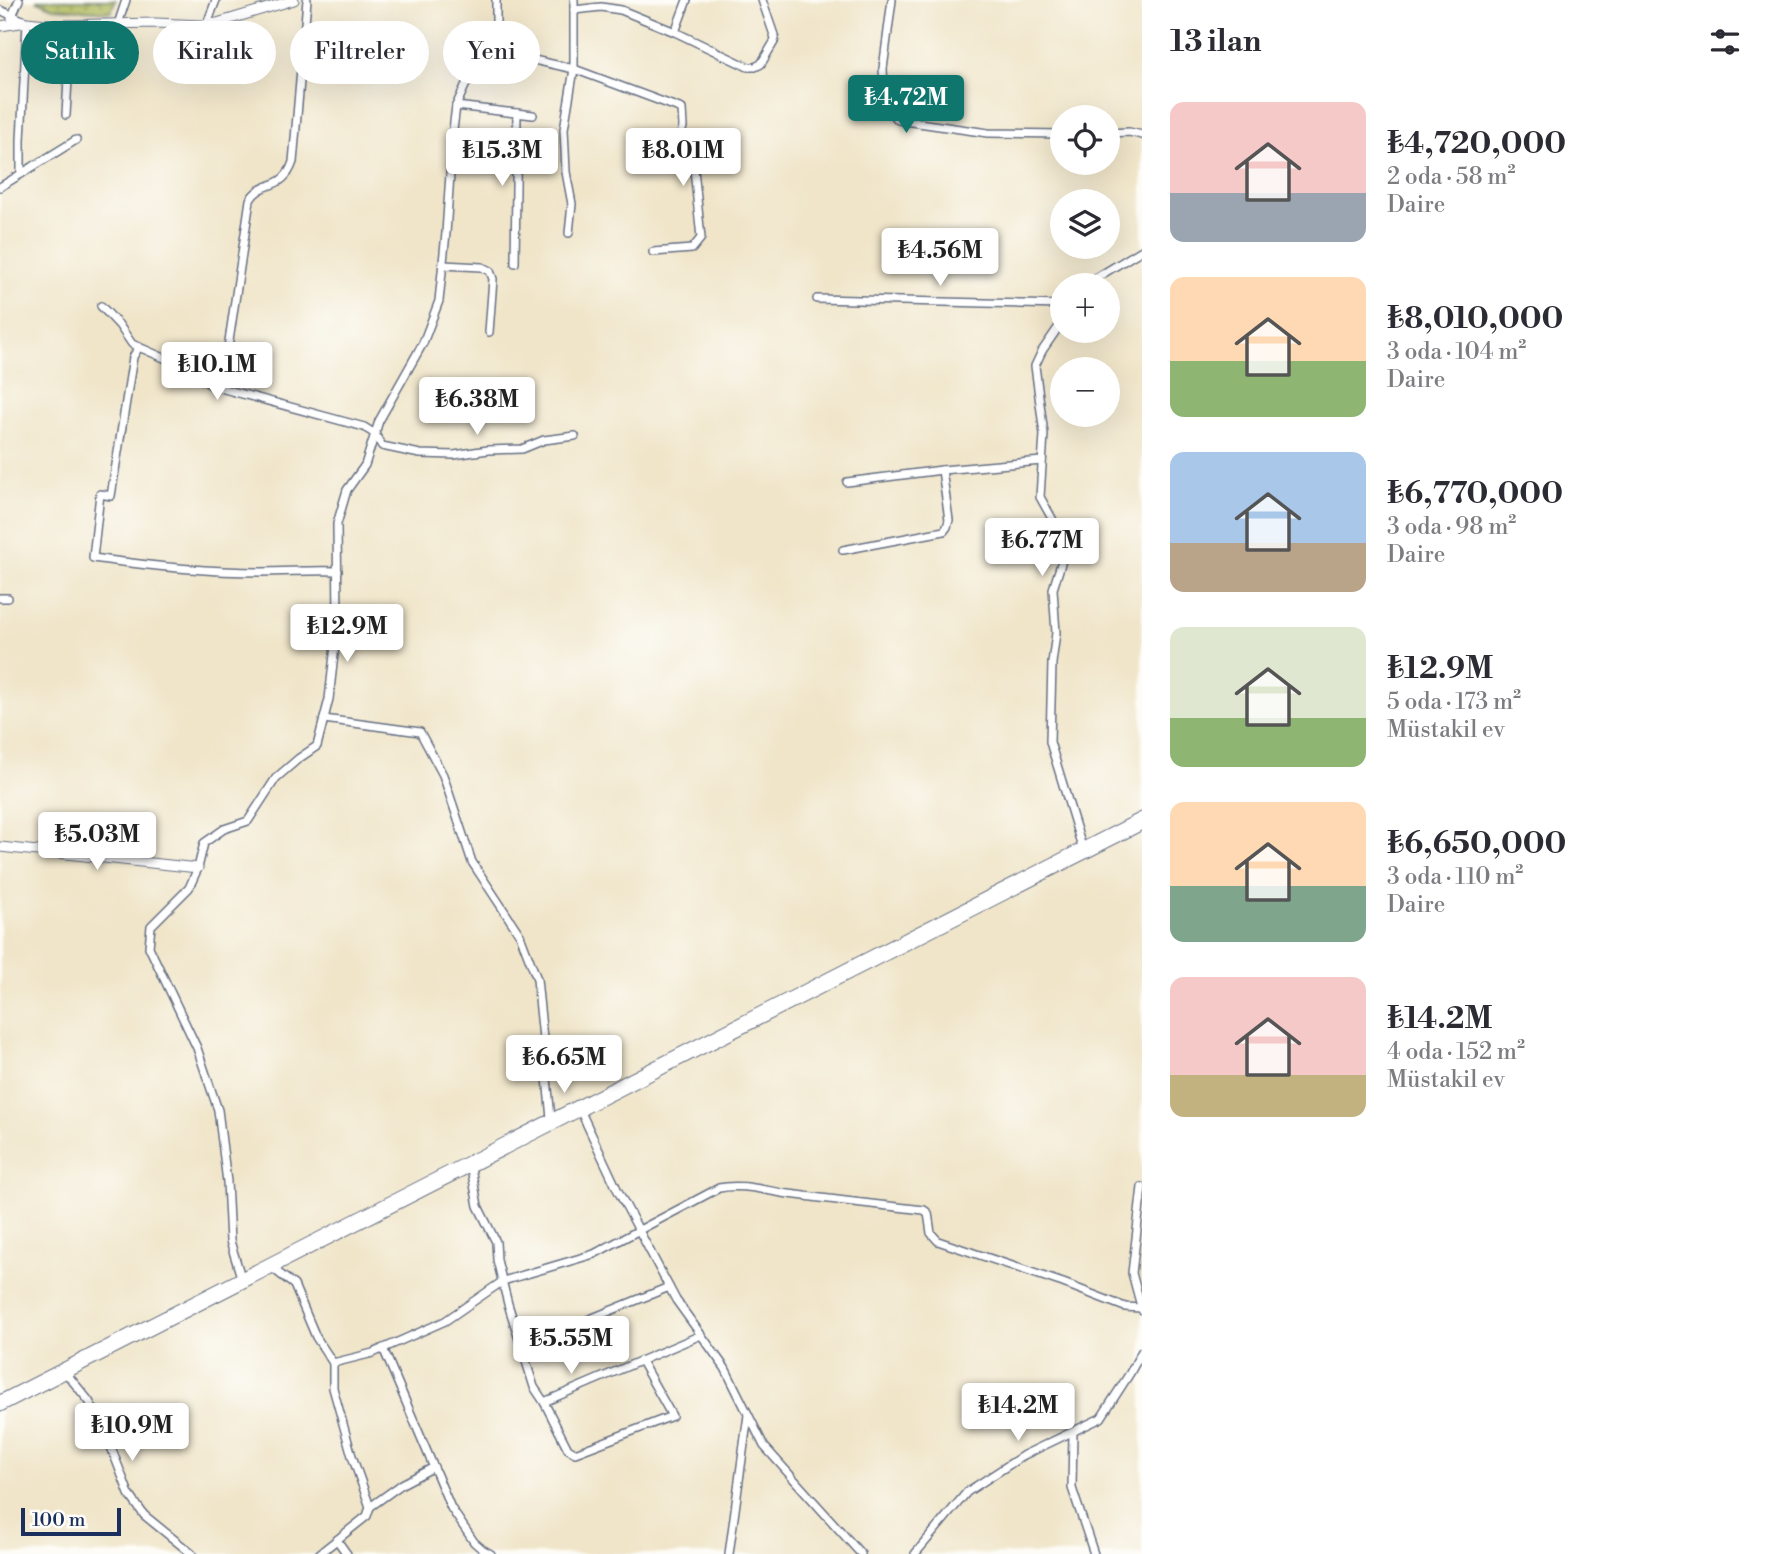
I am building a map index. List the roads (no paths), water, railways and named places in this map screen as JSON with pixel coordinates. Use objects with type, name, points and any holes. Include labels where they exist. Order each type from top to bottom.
[{"type":"street","points":[[4,26],[19,0]]},
{"type":"street","points":[[119,21],[125,0]]},
{"type":"street","points":[[208,21],[216,0]]},
{"type":"street","points":[[220,21],[294,0]]},
{"type":"street","points":[[222,388],[250,200],[257,191],[283,180],[293,162],[307,0]]},
{"type":"street","points":[[496,0],[496,21]]},
{"type":"street","points":[[569,233],[572,204],[566,172],[564,129],[574,69],[574,0]]},
{"type":"street","points":[[621,10],[624,0]]},
{"type":"street","points":[[675,32],[687,0]]},
{"type":"street","points":[[574,10],[601,7],[621,10],[748,67],[758,66],[773,47],[775,40],[762,0]]},
{"type":"street","points":[[892,0],[883,69],[885,105],[898,120],[988,133],[1050,134]]},
{"type":"street","points":[[0,10],[25,21]]},
{"type":"street","points":[[540,61],[574,69],[682,109],[683,127],[679,140],[694,169],[701,238],[692,249],[653,252]]},
{"type":"street","points":[[21,174],[24,84]]},
{"type":"street","points":[[66,115],[68,84]]},
{"type":"street","points":[[241,1277],[230,1241],[228,1182],[218,1110],[197,1048],[149,947],[151,926],[189,888],[198,868],[204,843],[224,828],[248,821],[276,778],[317,746],[329,699],[338,619],[337,524],[347,491],[365,465],[379,421],[423,343],[439,301],[456,106],[466,84]]},
{"type":"street","points":[[456,106],[533,115]]},
{"type":"street","points":[[514,263],[516,113]]},
{"type":"street","points":[[1120,132],[1142,135]]},
{"type":"street","points":[[0,187],[76,140]]},
{"type":"street","points":[[1104,273],[1142,250]]},
{"type":"street","points":[[443,265],[482,267],[490,271],[493,279],[489,332]]},
{"type":"street","points":[[817,299],[1050,305]]},
{"type":"street","points":[[101,306],[132,344],[171,361],[213,386],[364,427],[375,434],[382,446],[420,454],[454,456],[488,450],[522,449],[544,440],[575,436]]},
{"type":"street","points":[[1050,339],[1035,366],[1044,434],[1040,497],[1059,531],[1065,551],[1053,589],[1056,633],[1052,663],[1050,742],[1082,847]]},
{"type":"street","points":[[139,347],[133,357],[111,496],[100,494],[93,558],[186,570],[338,571]]},
{"type":"street","points":[[847,482],[1042,461]]},
{"type":"street","points":[[843,550],[944,531],[949,520],[942,470]]},
{"type":"street","points":[[324,719],[420,732],[443,775],[472,862],[520,935],[537,979],[551,1118]]},
{"type":"street","points":[[0,1400],[241,1277],[270,1266],[471,1168],[580,1108],[1142,817]]},
{"type":"street","points":[[0,1407],[551,1118],[580,1108],[1142,824]]},
{"type":"street","points":[[0,847],[198,868]]},
{"type":"street","points":[[580,1108],[618,1191],[676,1300],[725,1368],[764,1446],[861,1554]]},
{"type":"street","points":[[471,1168],[478,1206],[496,1242],[497,1260],[508,1304],[534,1387],[568,1449],[575,1453],[673,1416],[641,1361]]},
{"type":"street","points":[[333,1363],[373,1353],[445,1321],[503,1280],[594,1254],[719,1188],[729,1186],[925,1210],[928,1213],[931,1233],[938,1241],[1125,1307],[1142,1310],[1132,1273],[1142,1187]]},
{"type":"street","points":[[270,1266],[294,1285],[316,1337],[333,1363],[333,1388],[370,1507]]},
{"type":"street","points":[[521,1347],[669,1287]]},
{"type":"street","points":[[544,1402],[701,1335]]},
{"type":"street","points":[[383,1348],[451,1508],[478,1546],[492,1554]]},
{"type":"street","points":[[915,1554],[967,1492],[1024,1455],[1101,1418],[1142,1351]]},
{"type":"street","points":[[66,1373],[89,1401],[106,1434],[129,1494],[144,1515],[192,1554]]},
{"type":"street","points":[[729,1554],[748,1414]]},
{"type":"street","points":[[1073,1432],[1072,1488],[1094,1554]]},
{"type":"street","points":[[318,1554],[367,1516],[370,1507],[402,1485],[434,1468]]},
{"type":"street","points":[[337,1540],[347,1554]]}]
